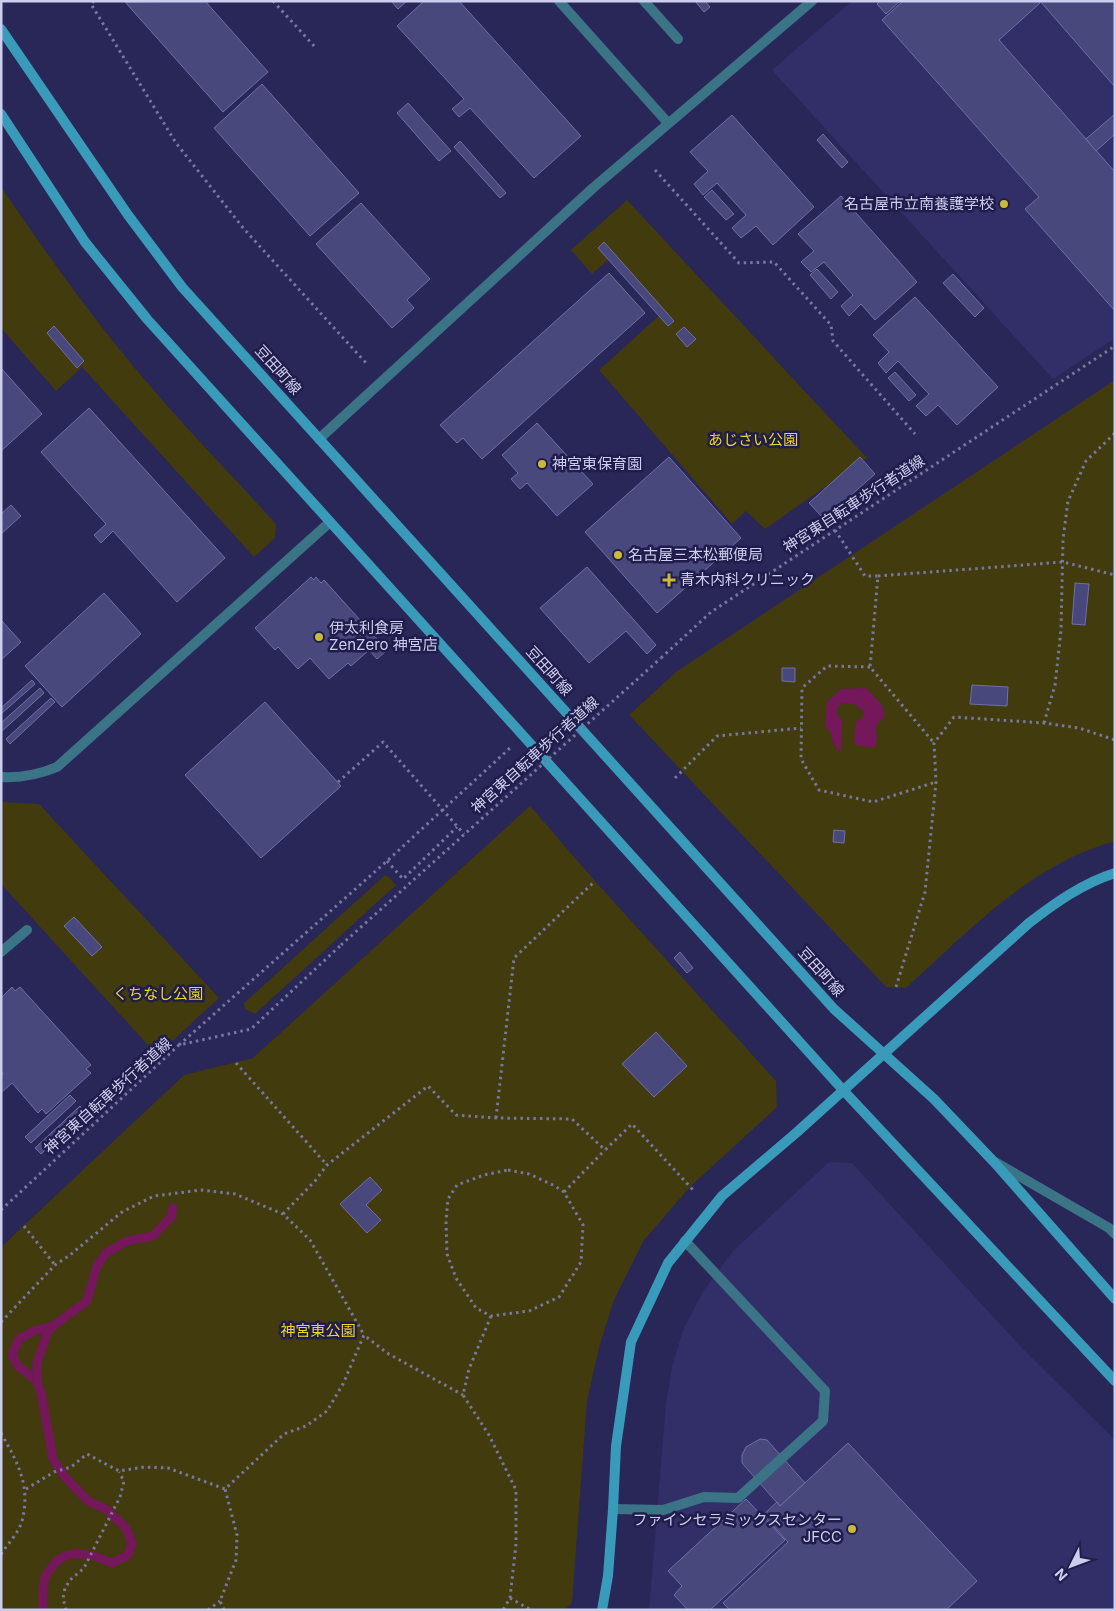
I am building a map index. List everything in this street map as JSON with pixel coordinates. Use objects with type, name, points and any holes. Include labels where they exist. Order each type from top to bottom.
[{"type":"street","points":[[559,1],[668,123]]},
{"type":"street","points":[[644,1],[678,39]]},
{"type":"street","points":[[319,439],[586,194],[812,1]]},
{"type":"street","name":"豆田町線","points":[[1,29],[128,215],[182,288],[834,1009],[934,1099],[994,1162],[1115,1299]]},
{"type":"street","points":[[1,114],[85,242],[146,319],[843,1090],[1115,1382]]},
{"type":"street","points":[[1,777],[18,778],[38,775],[57,767],[330,522]]},
{"type":"street","points":[[602,1610],[608,1576],[616,1446],[631,1342],[668,1262],[722,1196],[884,1054],[1029,922],[1059,900],[1102,877],[1115,873]]},
{"type":"street","points":[[1,952],[27,930]]},
{"type":"street","points":[[994,1162],[1109,1228],[1115,1234]]},
{"type":"street","points":[[613,1509],[662,1510],[704,1497],[738,1498],[823,1421],[825,1391],[685,1241]]},
{"type":"path","points":[[94,1],[91,4],[176,142],[244,229],[366,363]]},
{"type":"path","points":[[273,1],[315,47]]},
{"type":"path","points":[[655,170],[739,263],[774,262],[831,324],[833,341],[915,434]]},
{"type":"path","name":"神宮東自転車歩行者道線","points":[[1,1210],[179,1045],[251,1029],[341,945],[711,612],[1115,346]]},
{"type":"path","points":[[1044,723],[1055,685],[1061,630],[1063,539],[1068,501],[1086,461],[1115,433]]},
{"type":"path","points":[[835,530],[865,576],[1063,562],[1115,575]]},
{"type":"path","points":[[878,576],[870,667],[934,743],[936,782],[925,892],[896,987]]},
{"type":"path","points":[[870,667],[827,666],[802,688],[801,760],[819,790],[873,802],[936,782]]},
{"type":"path","points":[[934,743],[954,717],[1044,723],[1079,728],[1115,740]]},
{"type":"path","points":[[675,778],[716,736],[801,728]]},
{"type":"path","points":[[179,1045],[387,861],[523,736]]},
{"type":"path","points":[[338,782],[383,742],[464,834]]},
{"type":"path","points":[[387,861],[403,879],[458,828]]},
{"type":"path","points":[[496,1118],[514,958],[595,881]]},
{"type":"path","points":[[236,1063],[326,1165]]},
{"type":"path","points":[[283,1214],[314,1181],[326,1165],[428,1086],[456,1115],[496,1118],[572,1119],[605,1150]]},
{"type":"path","points":[[564,1192],[632,1124],[694,1191]]},
{"type":"path","points":[[508,1170],[529,1174],[554,1185],[564,1192],[582,1225],[581,1262],[559,1297],[529,1311],[491,1316],[476,1308],[456,1278],[447,1254],[446,1220],[448,1198],[457,1185],[484,1175],[508,1170]]},
{"type":"path","points":[[1,1322],[55,1265],[122,1212],[154,1196],[201,1190],[235,1194],[283,1214],[310,1240],[364,1335],[387,1353],[463,1395],[489,1435],[516,1490],[516,1544],[510,1598],[504,1610]]},
{"type":"path","points":[[24,1226],[55,1265]]},
{"type":"path","points":[[463,1395],[468,1369],[491,1316]]},
{"type":"path","points":[[225,1489],[284,1434],[306,1426],[327,1411],[343,1384],[364,1335]]},
{"type":"path","points":[[1,1433],[16,1460],[26,1489],[22,1522],[1,1554]]},
{"type":"path","points":[[26,1489],[54,1472],[71,1467],[86,1454],[119,1471],[124,1481],[115,1509],[86,1564],[70,1580],[65,1588],[63,1598],[66,1610]]},
{"type":"path","points":[[119,1471],[144,1467],[168,1468],[225,1489]]},
{"type":"path","points":[[208,1610],[220,1601],[236,1560],[237,1535],[225,1489]]},
{"type":"path","points":[[510,1598],[531,1610]]},
{"type":"path","points":[[220,1601],[224,1610]]},
{"type":"shaded area","name":"名古屋市立南養護学校","points":[[852,1],[1115,1],[1115,338],[1053,379],[772,70]]},
{"type":"shaded area","points":[[866,688],[882,705],[885,716],[876,725],[877,743],[872,748],[856,745],[854,741],[856,721],[861,720],[864,714],[858,706],[843,703],[837,707],[837,715],[842,720],[841,750],[836,752],[837,748],[832,741],[832,734],[825,726],[827,702],[841,689]]},
{"type":"shaded area","points":[[829,1162],[852,1163],[1021,1347],[1115,1440],[1115,1610],[649,1610],[666,1404],[672,1367],[683,1330],[704,1290],[733,1251]]},
{"type":"green space","points":[[1,187],[61,272],[124,355],[180,420],[276,524],[275,538],[254,557],[82,367],[56,391],[1,328]]},
{"type":"green space","name":"あじさい公園","points":[[627,200],[867,458],[765,529],[746,511],[732,524],[599,370],[663,312],[612,256],[592,274],[571,250]]},
{"type":"green space","points":[[1115,380],[1115,841],[1084,852],[1056,866],[1029,883],[978,923],[906,988],[886,987],[629,715],[676,672]]},
{"type":"green space","name":"くちなし公園","points":[[1,802],[39,804],[219,998],[157,1055],[1,884]]},
{"type":"green space","name":"神宮東公園","points":[[530,806],[595,881],[776,1081],[777,1107],[690,1187],[644,1240],[614,1300],[600,1344],[587,1401],[572,1603],[564,1610],[1,1610],[1,1247],[184,1075],[253,1058]]},
{"type":"green space","points":[[385,875],[396,885],[255,1014],[245,1009],[244,1003]]},
{"type":"building","points":[[205,1],[268,72],[223,112],[125,2]]},
{"type":"building","points":[[391,1],[407,1],[398,9]]},
{"type":"building","points":[[424,1],[459,1],[581,136],[534,178],[470,108],[459,117],[452,109],[464,99],[397,26]]},
{"type":"building","points":[[695,1],[705,1],[710,7],[704,12]]},
{"type":"building","points":[[880,1],[900,1],[886,14],[877,4]]},
{"type":"building","points":[[903,1],[1039,1],[1040,3],[999,40],[1115,172],[1115,311],[1025,209],[1039,197],[882,20]]},
{"type":"building","points":[[1040,1],[1115,1],[1115,87]]},
{"type":"building","points":[[262,84],[359,193],[310,236],[214,128]]},
{"type":"building","points":[[408,103],[451,151],[439,161],[397,113]]},
{"type":"building","points":[[1115,114],[1115,134],[1096,151],[1086,139]]},
{"type":"building","points":[[732,115],[814,207],[773,245],[756,226],[741,238],[732,228],[746,215],[717,183],[703,195],[694,184],[708,171],[690,152]]},
{"type":"building","points":[[823,134],[848,162],[842,168],[817,140]]},
{"type":"building","points":[[460,141],[506,193],[500,198],[454,147]]},
{"type":"building","points":[[712,190],[734,214],[726,220],[704,197]]},
{"type":"building","points":[[841,196],[917,282],[875,320],[861,304],[849,316],[841,306],[853,295],[824,262],[811,272],[801,262],[814,251],[798,234]]},
{"type":"building","points":[[361,203],[430,279],[407,300],[414,308],[392,328],[316,244]]},
{"type":"building","points":[[604,242],[674,321],[668,326],[598,248]]},
{"type":"building","points":[[817,269],[838,292],[831,299],[810,275]]},
{"type":"building","points":[[609,273],[645,313],[482,459],[463,438],[457,443],[440,425]]},
{"type":"building","points":[[953,274],[984,308],[975,317],[943,283]]},
{"type":"building","points":[[915,297],[998,387],[957,425],[938,405],[926,416],[916,406],[929,394],[898,361],[886,373],[878,363],[889,352],[873,335]]},
{"type":"building","points":[[54,326],[84,361],[77,368],[47,333]]},
{"type":"building","points":[[684,327],[696,339],[687,347],[676,334]]},
{"type":"building","points":[[1,368],[42,414],[1,451]]},
{"type":"building","points":[[895,372],[916,395],[909,401],[888,378]]},
{"type":"building","points":[[89,408],[225,558],[177,602],[113,531],[101,543],[94,535],[106,524],[41,452]]},
{"type":"building","name":"神宮東保育園","points":[[537,423],[593,484],[557,516],[527,483],[520,489],[511,479],[518,473],[502,455]]},
{"type":"building","points":[[669,457],[741,538],[657,613],[585,532]]},
{"type":"building","points":[[860,457],[875,474],[824,519],[809,503]]},
{"type":"building","points":[[11,505],[21,516],[1,534],[1,514]]},
{"type":"building","points":[[587,567],[656,645],[647,654],[626,631],[589,663],[540,608]]},
{"type":"building","name":"伊太利食房 ZenZero 神宮店","points":[[311,577],[314,580],[316,577],[321,583],[324,580],[387,650],[377,659],[369,650],[351,666],[348,663],[329,679],[310,658],[298,669],[278,647],[275,650],[255,628]]},
{"type":"building","points":[[1075,583],[1089,584],[1085,625],[1072,624]]},
{"type":"building","points":[[104,593],[141,634],[62,707],[25,666]]},
{"type":"building","points":[[1,620],[21,642],[1,660]]},
{"type":"building","points":[[782,668],[795,668],[795,682],[782,681]]},
{"type":"building","points":[[32,680],[35,684],[1,714],[1,708]]},
{"type":"building","points":[[972,685],[1008,687],[1007,706],[970,704]]},
{"type":"building","points":[[40,688],[44,693],[1,732],[1,723]]},
{"type":"building","points":[[51,698],[55,702],[10,744],[6,739]]},
{"type":"building","points":[[265,702],[341,786],[261,858],[185,775]]},
{"type":"building","points":[[834,830],[845,831],[844,843],[833,842]]},
{"type":"building","points":[[74,917],[102,947],[92,956],[64,926]]},
{"type":"building","points":[[680,952],[693,968],[687,973],[674,958]]},
{"type":"building","points":[[12,987],[15,991],[20,987],[91,1065],[86,1069],[91,1073],[46,1114],[42,1109],[38,1113],[12,1083],[1,1091],[1,1075],[3,1074],[1,1071],[1,998]]},
{"type":"building","points":[[656,1032],[687,1066],[654,1097],[622,1064]]},
{"type":"building","points":[[70,1095],[76,1101],[31,1143],[25,1137]]},
{"type":"building","points":[[80,1106],[85,1113],[41,1154],[35,1148]]},
{"type":"building","points":[[370,1177],[382,1190],[366,1205],[381,1220],[367,1233],[340,1204]]},
{"type":"building","points":[[760,1439],[767,1440],[805,1483],[780,1506],[742,1463],[742,1455],[746,1447]]},
{"type":"building","name":"ファインセラミックスセンター JFCC","points":[[848,1443],[977,1581],[946,1610],[730,1610],[723,1603],[788,1542],[763,1515],[777,1502],[780,1506]]},
{"type":"building","name":"ファインセラミックスセンター JFCC","points":[[746,1499],[785,1540],[710,1610],[688,1610],[674,1595],[682,1586],[668,1571]]},
{"type":"waterway","points":[[43,1610],[45,1578],[57,1561],[72,1554],[80,1554],[112,1563],[128,1555],[132,1543],[126,1528],[107,1510],[88,1501],[65,1477],[53,1459],[42,1397],[37,1381],[37,1363],[47,1333],[53,1326],[87,1301],[97,1266],[106,1253],[127,1241],[153,1236],[171,1217],[173,1208]]},
{"type":"waterway","points":[[37,1381],[18,1366],[12,1355],[19,1339],[34,1331],[52,1326]]},
{"type":"place","name":"名古屋市立南養護学校","points":[[1004,204]]},
{"type":"place","name":"神宮東保育園","points":[[542,464]]},
{"type":"place","name":"名古屋三本松郵便局","points":[[618,555]]},
{"type":"place","name":"青木内科クリニック","points":[[669,580]]},
{"type":"place","name":"伊太利食房 ZenZero 神宮店","points":[[319,637]]},
{"type":"place","name":"ファインセラミックスセンター JFCC","points":[[852,1529]]}]
